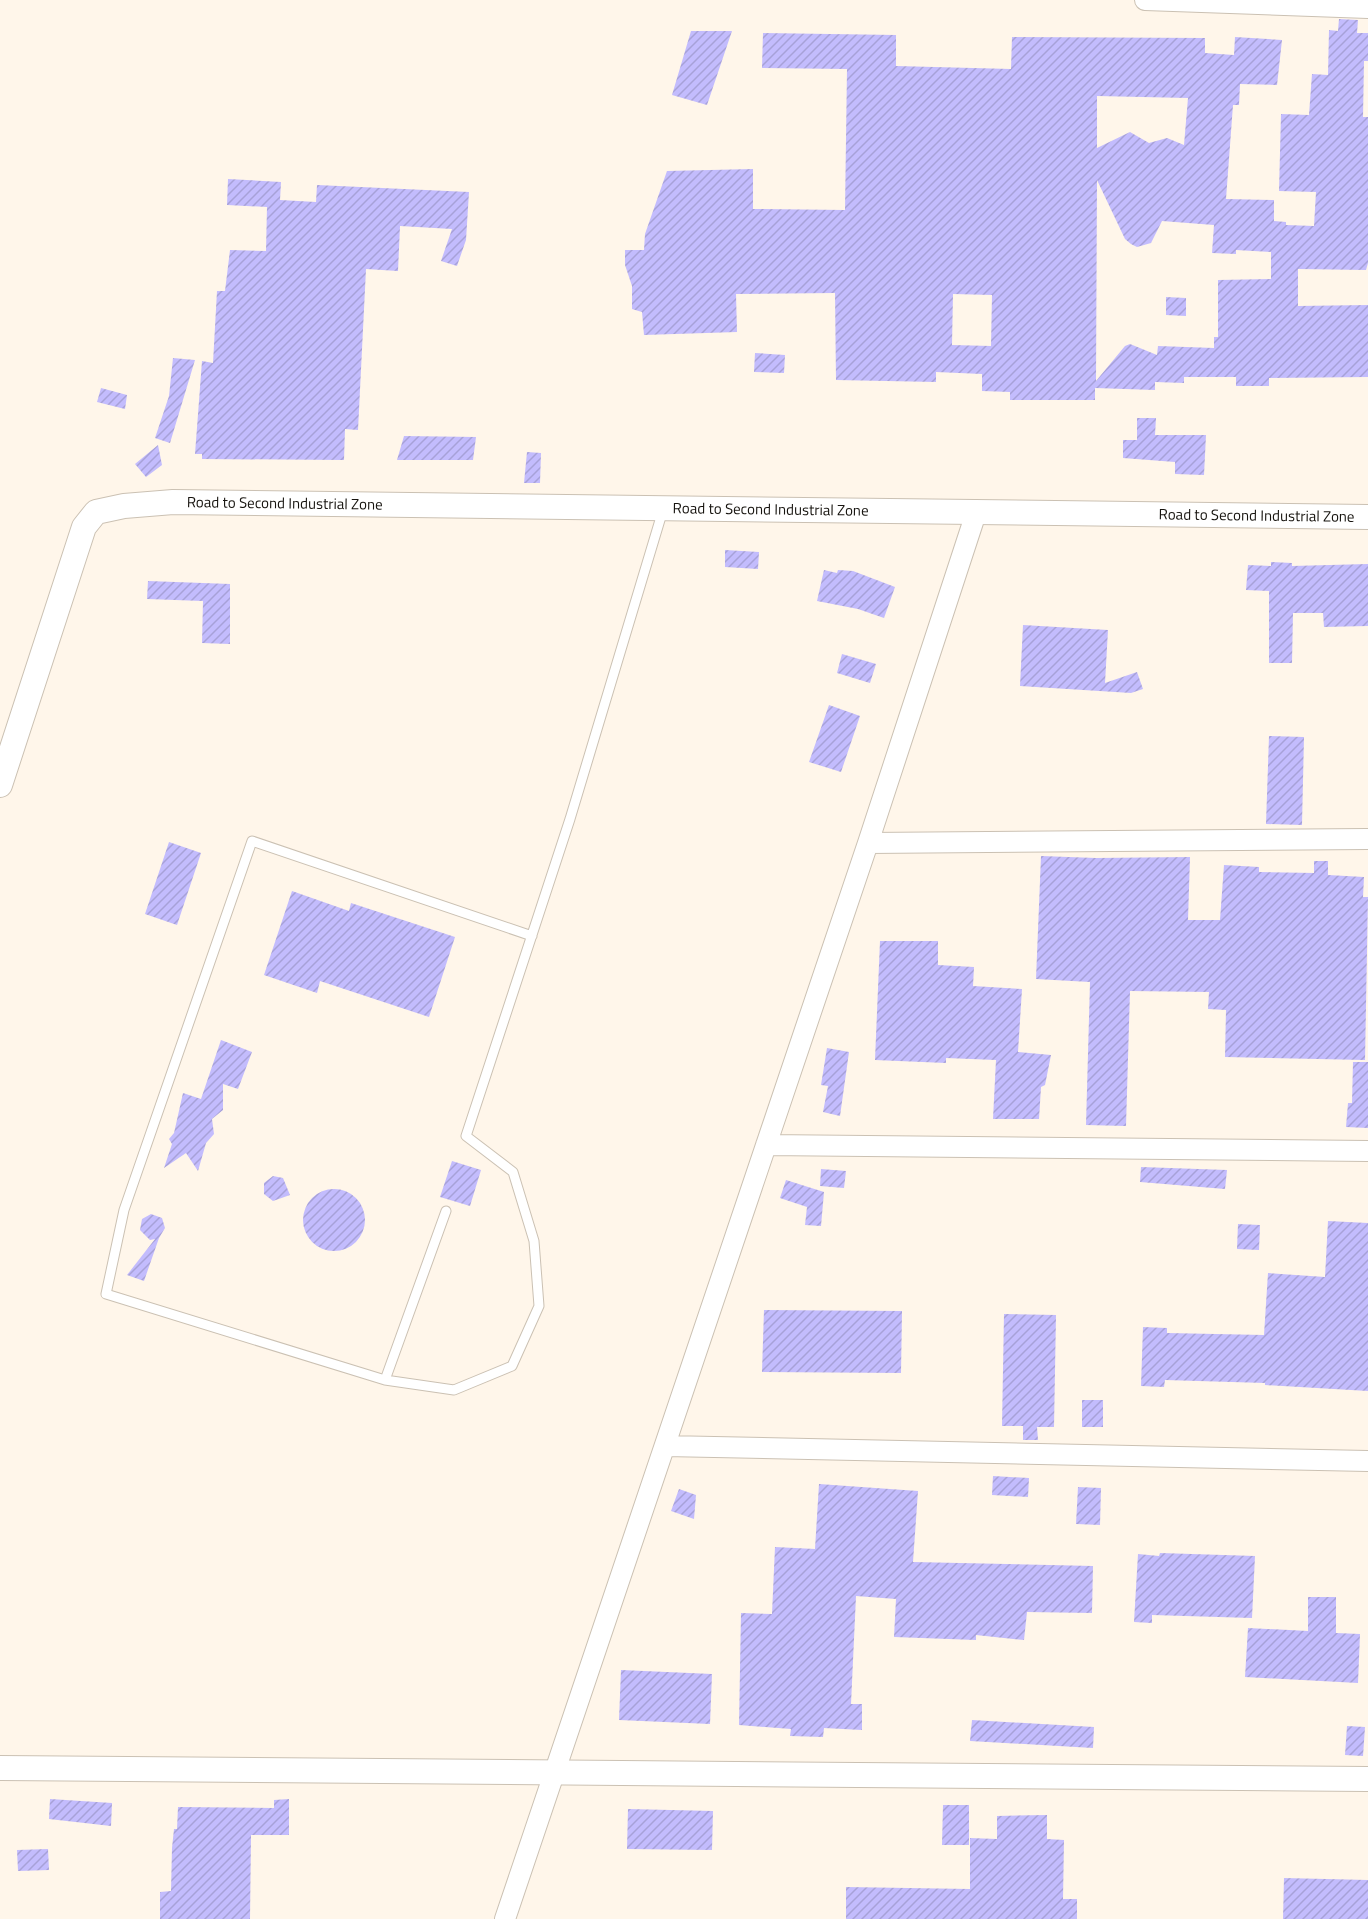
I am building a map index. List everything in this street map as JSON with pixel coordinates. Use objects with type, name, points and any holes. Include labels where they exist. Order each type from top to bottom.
[{"type":"street","points":[[1145,0],[1368,9]]},
{"type":"street","name":"Road to Second Industrial Zone","points":[[0,785],[84,527],[96,512],[124,506],[173,502],[663,510],[1368,517]]},
{"type":"street","points":[[505,1919],[868,843],[976,513]]},
{"type":"street","points":[[868,843],[1368,839]]},
{"type":"street","points":[[766,1145],[1368,1151]]},
{"type":"street","points":[[665,1446],[1368,1461]]},
{"type":"street","points":[[0,1768],[1368,1779]]},
{"type":"lane","points":[[532,936],[252,841],[124,1210],[106,1294],[385,1380],[454,1390],[512,1366],[539,1306],[534,1241],[513,1172],[466,1136],[532,936],[570,819],[663,510]]},
{"type":"lane","points":[[385,1380],[446,1210]]},
{"type":"building","points":[[1339,19],[1358,20],[1357,33],[1368,33],[1368,61],[1364,61],[1363,117],[1368,117],[1368,263],[1366,270],[1298,269],[1298,306],[1368,305],[1368,377],[1269,378],[1269,386],[1236,386],[1236,377],[1184,377],[1184,383],[1155,382],[1155,390],[1095,388],[1095,400],[1010,400],[1010,392],[982,391],[982,374],[936,372],[936,382],[836,380],[835,293],[736,294],[737,332],[644,335],[642,312],[632,309],[632,286],[625,265],[625,250],[644,250],[645,234],[667,171],[753,169],[753,209],[845,210],[847,69],[762,68],[763,33],[896,35],[896,66],[1011,69],[1012,37],[1205,38],[1205,53],[1234,55],[1235,37],[1282,40],[1277,85],[1240,84],[1239,105],[1233,105],[1226,199],[1274,200],[1274,221],[1286,222],[1286,225],[1314,226],[1316,192],[1279,191],[1281,114],[1309,115],[1312,74],[1328,75],[1329,30],[1338,31]],"holes":[[[1097,96],[1188,98],[1184,145],[1167,138],[1149,143],[1130,132],[1097,148]],[[1097,180],[1125,239],[1137,247],[1151,243],[1162,221],[1214,225],[1212,253],[1236,254],[1236,250],[1271,252],[1271,279],[1218,280],[1218,337],[1214,337],[1214,348],[1158,346],[1157,355],[1130,344],[1125,346],[1096,381]],[[953,294],[992,295],[991,346],[952,345]]]},
{"type":"building","points":[[691,31],[732,31],[707,105],[672,95]]},
{"type":"building","points":[[228,179],[281,182],[280,200],[316,202],[317,185],[469,192],[466,240],[457,266],[441,261],[452,229],[400,226],[398,271],[366,269],[358,430],[345,429],[344,460],[202,459],[202,454],[195,454],[202,361],[213,363],[217,291],[225,291],[230,250],[266,251],[267,207],[227,205]]},
{"type":"building","points":[[1166,297],[1186,298],[1186,316],[1166,315]]},
{"type":"building","points":[[755,353],[785,355],[784,373],[754,372]]},
{"type":"building","points":[[173,358],[195,360],[170,443],[155,438],[169,396]]},
{"type":"building","points":[[101,388],[127,395],[125,409],[97,402]]},
{"type":"building","points":[[1137,418],[1156,418],[1155,435],[1206,435],[1204,475],[1175,474],[1175,462],[1123,458],[1123,440],[1137,440]]},
{"type":"building","points":[[404,436],[476,437],[473,460],[397,460]]},
{"type":"building","points":[[158,445],[162,465],[146,477],[135,464]]},
{"type":"building","points":[[527,452],[541,453],[540,483],[524,483]]},
{"type":"building","points":[[725,550],[759,552],[758,569],[725,567]]},
{"type":"building","points":[[1271,562],[1292,563],[1292,566],[1368,564],[1368,626],[1324,627],[1323,613],[1293,613],[1292,663],[1269,663],[1269,591],[1246,590],[1248,565],[1271,566]]},
{"type":"building","points":[[824,570],[837,573],[838,570],[853,571],[895,587],[884,618],[858,609],[817,601]]},
{"type":"building","points":[[148,581],[230,584],[230,644],[202,643],[203,601],[147,599]]},
{"type":"building","points":[[1023,625],[1108,630],[1105,683],[1137,672],[1143,689],[1131,693],[1020,686]]},
{"type":"building","points":[[842,654],[876,664],[870,683],[837,673]]},
{"type":"building","points":[[829,705],[860,716],[841,772],[809,762]]},
{"type":"building","points":[[1269,736],[1304,737],[1302,825],[1266,824]]},
{"type":"building","points":[[169,842],[201,853],[177,925],[145,914]]},
{"type":"building","points":[[1041,856],[1190,857],[1188,920],[1220,920],[1224,865],[1259,867],[1259,872],[1314,873],[1314,861],[1328,861],[1328,875],[1364,877],[1363,897],[1368,897],[1365,1060],[1225,1057],[1226,1010],[1208,1009],[1209,992],[1130,991],[1126,1126],[1086,1125],[1090,982],[1036,979]]},
{"type":"building","points":[[292,891],[349,911],[351,903],[455,937],[429,1017],[320,981],[317,993],[264,975]]},
{"type":"building","points":[[880,941],[938,941],[938,965],[974,967],[973,986],[1022,989],[1018,1052],[1051,1055],[1045,1085],[1041,1087],[1039,1119],[993,1119],[996,1060],[946,1058],[946,1063],[875,1060]]},
{"type":"building","points":[[221,1040],[252,1052],[238,1089],[223,1084],[223,1110],[212,1119],[214,1134],[206,1143],[198,1171],[186,1153],[164,1168],[172,1144],[169,1139],[174,1133],[183,1093],[201,1099]]},
{"type":"building","points":[[827,1048],[849,1052],[840,1116],[823,1112],[828,1086],[821,1085]]},
{"type":"building","points":[[1353,1062],[1368,1062],[1368,1128],[1346,1127],[1348,1103],[1352,1103]]},
{"type":"building","points":[[452,1161],[481,1170],[470,1206],[440,1197]]},
{"type":"building","points":[[1141,1167],[1227,1170],[1225,1189],[1140,1182]]},
{"type":"building","points":[[821,1169],[846,1171],[844,1188],[820,1186]]},
{"type":"building","points":[[273,1176],[283,1178],[290,1195],[273,1201],[264,1194],[264,1183]]},
{"type":"building","points":[[786,1180],[824,1192],[821,1226],[805,1225],[807,1207],[780,1198]]},
{"type":"building","points":[[328,1189],[340,1189],[356,1198],[363,1208],[365,1220],[363,1232],[356,1242],[340,1251],[328,1251],[317,1246],[308,1237],[303,1226],[303,1214],[308,1203],[317,1194]]},
{"type":"building","points":[[151,1214],[162,1218],[165,1228],[159,1238],[144,1281],[127,1275],[155,1239],[150,1240],[140,1230],[142,1219]]},
{"type":"building","points":[[1328,1221],[1368,1223],[1368,1391],[1265,1385],[1265,1383],[1165,1380],[1164,1387],[1141,1386],[1143,1327],[1167,1328],[1167,1333],[1264,1335],[1268,1273],[1325,1277]]},
{"type":"building","points":[[1238,1224],[1260,1225],[1259,1250],[1237,1249]]},
{"type":"building","points":[[764,1310],[902,1311],[901,1373],[762,1372]]},
{"type":"building","points":[[1004,1314],[1056,1315],[1054,1427],[1037,1427],[1038,1440],[1023,1440],[1023,1426],[1002,1426]]},
{"type":"building","points":[[1082,1400],[1103,1400],[1103,1427],[1082,1427]]},
{"type":"building","points":[[993,1476],[1029,1478],[1028,1497],[992,1495]]},
{"type":"building","points":[[819,1484],[918,1491],[913,1562],[1093,1566],[1092,1613],[1027,1612],[1024,1640],[976,1635],[976,1640],[894,1637],[896,1599],[856,1596],[851,1704],[862,1704],[862,1730],[824,1728],[823,1737],[790,1736],[791,1729],[739,1725],[741,1613],[772,1614],[775,1547],[815,1549]]},
{"type":"building","points":[[1078,1487],[1101,1488],[1100,1525],[1076,1524]]},
{"type":"building","points":[[679,1489],[696,1495],[694,1519],[671,1511]]},
{"type":"building","points":[[1160,1553],[1255,1556],[1252,1618],[1152,1615],[1152,1623],[1134,1622],[1138,1554],[1159,1556]]},
{"type":"building","points":[[1308,1597],[1336,1597],[1336,1633],[1360,1634],[1358,1683],[1245,1677],[1248,1628],[1308,1631]]},
{"type":"building","points":[[621,1670],[712,1674],[710,1724],[619,1720]]},
{"type":"building","points":[[972,1720],[1094,1727],[1093,1748],[970,1741]]},
{"type":"building","points":[[1347,1726],[1365,1727],[1363,1756],[1345,1755]]},
{"type":"building","points":[[50,1799],[112,1803],[111,1826],[49,1819]]},
{"type":"building","points":[[289,1799],[289,1835],[251,1835],[250,1919],[160,1919],[160,1892],[171,1891],[172,1848],[174,1829],[177,1829],[178,1807],[274,1808],[274,1800]]},
{"type":"building","points":[[943,1805],[969,1805],[969,1845],[942,1845]]},
{"type":"building","points":[[628,1809],[713,1811],[712,1850],[627,1849]]},
{"type":"building","points":[[1047,1815],[1047,1839],[1064,1840],[1063,1899],[1077,1899],[1077,1919],[846,1919],[846,1887],[970,1889],[970,1838],[997,1839],[997,1816]]},
{"type":"building","points":[[48,1849],[49,1870],[18,1871],[17,1850]]},
{"type":"building","points":[[1284,1878],[1368,1880],[1368,1919],[1283,1919]]}]
